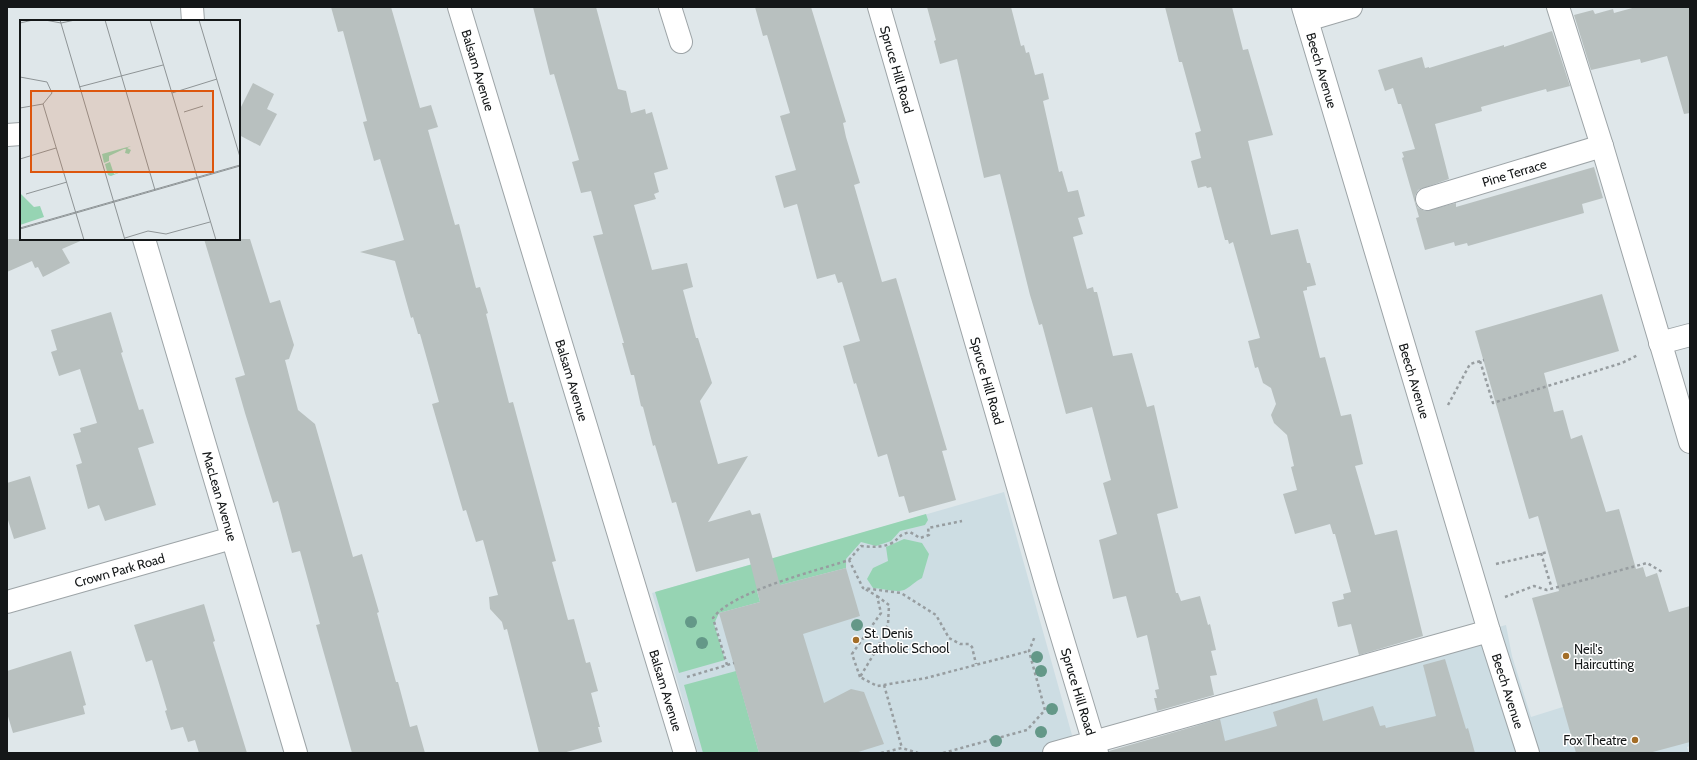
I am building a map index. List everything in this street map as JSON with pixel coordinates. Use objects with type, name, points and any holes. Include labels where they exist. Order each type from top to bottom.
[{"type":"street","points":[[192,7],[194,20]]},
{"type":"street","name":"Balsam Avenue","points":[[459,7],[686,753]]},
{"type":"street","points":[[670,7],[681,42]]},
{"type":"street","name":"Spruce Hill Road","points":[[878,7],[1096,748]]},
{"type":"street","points":[[1305,13],[1351,7]]},
{"type":"street","points":[[1558,7],[1602,146],[1690,442]]},
{"type":"street","name":"Beech Avenue","points":[[1305,13],[1489,631],[1528,753]]},
{"type":"street","points":[[7,135],[20,134]]},
{"type":"street","name":"Pine Terrace","points":[[1426,199],[1602,146]]},
{"type":"street","name":"MacLean Avenue","points":[[144,240],[296,753]]},
{"type":"street","points":[[1660,343],[1690,335]]},
{"type":"street","name":"Crown Park Road","points":[[7,602],[232,538]]},
{"type":"street","points":[[1054,753],[1096,748],[1489,631]]},
{"type":"path","points":[[1480,361],[1493,403],[1622,363],[1660,343]]},
{"type":"path","points":[[1445,411],[1470,364],[1484,360]]},
{"type":"path","points":[[728,665],[713,618],[718,610],[759,588],[849,560],[861,546],[876,548],[892,542],[900,535],[910,532],[920,538],[929,535],[928,528],[962,521]]},
{"type":"path","points":[[1492,565],[1548,552]]},
{"type":"path","points":[[1541,553],[1552,589]]},
{"type":"path","points":[[849,560],[863,588],[889,605],[888,624],[878,647],[860,677]]},
{"type":"path","points":[[1507,596],[1534,586],[1547,590],[1552,589],[1647,563],[1664,573]]},
{"type":"path","points":[[863,588],[901,593],[936,615],[949,638],[960,644],[969,644],[972,647],[976,664]]},
{"type":"path","points":[[877,596],[882,613],[852,654],[860,677],[877,686],[926,678],[1030,651]]},
{"type":"path","points":[[943,753],[1028,730],[1045,710],[1030,651],[1034,638]]},
{"type":"path","points":[[684,678],[734,663]]},
{"type":"path","points":[[884,685],[902,748]]},
{"type":"path","points":[[881,753],[902,748],[918,753]]},
{"type":"shaded area","name":"St. Denis Catholic School","points":[[1004,492],[1077,753],[698,753],[652,593]]},
{"type":"shaded area","points":[[1506,625],[1512,656],[1531,717],[1690,667],[1690,746],[1687,747],[1689,753],[1206,753],[1193,711]]},
{"type":"green space","points":[[926,514],[928,520],[925,525],[900,531],[891,541],[876,546],[861,542],[846,559],[846,568],[757,591],[760,602],[719,613],[714,624],[725,660],[679,673],[655,592]]},
{"type":"green space","points":[[904,539],[922,543],[929,554],[922,578],[906,589],[899,591],[873,588],[867,579],[873,568],[888,561],[886,547]]},
{"type":"green space","points":[[736,671],[759,753],[703,753],[684,685]]},
{"type":"building","points":[[331,7],[391,7],[420,108],[431,105],[438,127],[428,130],[455,225],[459,224],[476,288],[480,287],[488,313],[486,314],[509,403],[513,402],[556,561],[552,562],[568,620],[574,619],[586,663],[590,662],[598,691],[591,693],[600,727],[598,727],[602,742],[563,753],[539,753],[507,629],[504,630],[502,622],[490,609],[489,597],[498,595],[483,540],[476,542],[466,510],[463,511],[432,404],[439,402],[420,334],[418,334],[413,317],[411,318],[395,261],[360,252],[404,240],[380,159],[374,161],[363,122],[367,121],[343,31],[338,32]]},
{"type":"building","points":[[533,7],[596,7],[618,89],[626,91],[631,113],[645,109],[646,114],[652,112],[668,169],[654,173],[659,192],[654,194],[656,199],[634,205],[652,270],[687,263],[693,287],[683,290],[696,338],[698,338],[712,383],[700,401],[718,464],[748,456],[708,522],[750,510],[752,515],[760,513],[780,585],[846,568],[860,616],[803,634],[824,703],[851,689],[864,692],[884,744],[855,753],[759,753],[719,613],[760,602],[749,558],[696,572],[676,502],[672,503],[655,445],[653,446],[643,407],[641,406],[634,375],[631,375],[622,343],[624,343],[593,236],[603,234],[591,191],[581,193],[572,162],[579,160],[554,74],[550,75]]},
{"type":"building","points":[[755,7],[811,7],[846,122],[843,123],[846,137],[860,183],[854,185],[882,282],[896,278],[947,450],[942,451],[956,500],[909,513],[904,496],[899,497],[887,454],[878,457],[856,383],[854,384],[843,346],[860,341],[842,282],[838,283],[835,274],[817,279],[797,204],[784,208],[775,176],[796,170],[780,116],[790,113],[767,35],[763,36]]},
{"type":"building","points":[[927,7],[1011,7],[1021,46],[1024,45],[1026,53],[1029,52],[1035,75],[1043,73],[1049,99],[1043,101],[1059,172],[1062,171],[1068,192],[1078,190],[1085,216],[1078,218],[1083,234],[1073,237],[1087,289],[1093,287],[1094,292],[1097,292],[1113,356],[1132,353],[1147,407],[1154,405],[1178,508],[1157,514],[1176,593],[1178,593],[1181,601],[1200,596],[1208,625],[1210,624],[1216,650],[1211,651],[1217,675],[1210,676],[1214,695],[1157,711],[1154,698],[1157,698],[1155,690],[1159,689],[1147,635],[1137,638],[1126,596],[1113,599],[1099,540],[1117,534],[1103,483],[1111,480],[1092,407],[1066,414],[1042,324],[1039,325],[1030,295],[1000,174],[984,178],[957,59],[940,64],[934,41],[936,40]]},
{"type":"building","points":[[1165,7],[1232,7],[1243,50],[1248,49],[1273,135],[1248,141],[1271,235],[1298,229],[1307,263],[1310,263],[1316,285],[1307,287],[1307,290],[1303,291],[1320,358],[1325,357],[1341,416],[1351,414],[1363,464],[1355,466],[1375,535],[1397,530],[1423,636],[1359,655],[1351,624],[1338,627],[1332,602],[1344,599],[1343,594],[1351,592],[1335,534],[1333,534],[1330,524],[1295,534],[1283,494],[1297,490],[1291,467],[1294,466],[1287,435],[1274,423],[1271,415],[1276,404],[1271,388],[1263,383],[1258,367],[1255,368],[1248,341],[1260,338],[1233,242],[1229,244],[1228,240],[1225,240],[1211,187],[1207,188],[1206,186],[1198,188],[1191,161],[1201,158],[1195,133],[1201,131],[1182,62],[1179,62]]},
{"type":"building","points":[[1636,7],[1690,7],[1690,113],[1684,114],[1667,56],[1641,63],[1640,59],[1591,70],[1574,15],[1593,10],[1595,14],[1613,9],[1614,13]]},
{"type":"building","points":[[1552,31],[1570,86],[1547,92],[1546,89],[1481,107],[1482,111],[1435,124],[1449,179],[1418,190],[1415,196],[1415,202],[1418,208],[1425,211],[1456,203],[1456,207],[1594,167],[1603,198],[1582,204],[1584,213],[1468,246],[1467,243],[1455,246],[1454,242],[1425,250],[1416,218],[1419,217],[1402,158],[1404,157],[1402,152],[1415,149],[1401,104],[1398,104],[1393,88],[1385,91],[1378,70],[1422,57],[1425,68],[1429,68],[1504,45],[1504,47]]},
{"type":"building","points":[[253,83],[274,94],[267,109],[277,114],[260,146],[240,136],[240,109]]},
{"type":"building","points":[[7,239],[83,240],[62,249],[70,263],[43,277],[38,267],[35,268],[32,261],[7,272]]},
{"type":"building","points":[[250,239],[270,303],[280,300],[294,345],[289,359],[285,360],[298,410],[315,424],[353,557],[362,554],[379,612],[377,613],[396,682],[398,682],[410,727],[417,725],[425,753],[352,753],[316,625],[320,624],[300,551],[292,553],[278,501],[273,503],[235,378],[245,375],[204,240]]},
{"type":"building","points":[[1602,294],[1619,351],[1544,373],[1554,412],[1563,410],[1571,439],[1582,435],[1606,512],[1619,509],[1636,569],[1643,567],[1646,577],[1657,573],[1669,612],[1690,606],[1690,742],[1649,753],[1576,753],[1532,598],[1559,591],[1538,516],[1529,519],[1475,331]]},
{"type":"building","points":[[111,312],[123,352],[121,353],[139,410],[143,409],[154,443],[138,448],[156,505],[105,521],[99,505],[88,509],[76,465],[82,463],[73,434],[81,432],[80,428],[97,423],[80,369],[59,376],[51,352],[57,350],[51,330]]},
{"type":"building","points":[[30,476],[46,529],[14,539],[7,517],[7,483]]},
{"type":"building","points":[[204,604],[215,641],[213,642],[247,753],[199,753],[195,740],[188,742],[183,727],[171,730],[165,711],[167,710],[152,660],[146,662],[134,625]]},
{"type":"building","points":[[71,651],[86,705],[83,706],[85,714],[13,733],[7,713],[7,671]]},
{"type":"building","points":[[1445,659],[1466,729],[1468,728],[1475,753],[1109,753],[1109,751],[1220,719],[1225,741],[1277,726],[1273,712],[1317,698],[1323,721],[1373,706],[1380,726],[1385,725],[1386,728],[1436,716],[1423,665]]},
{"type":"place","name":"St. Denis Catholic School","points":[[856,640]]},
{"type":"place","name":"Neil's Haircutting","points":[[1566,656]]},
{"type":"place","name":"Fox Theatre","points":[[1635,740]]}]
